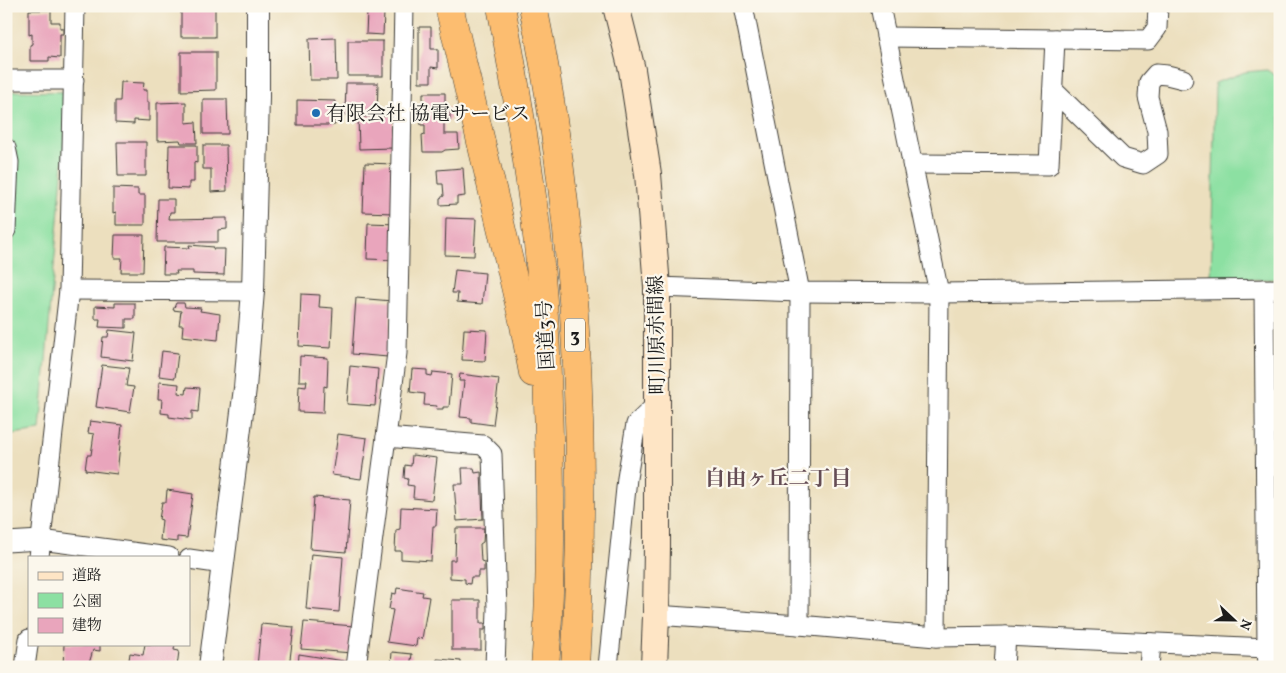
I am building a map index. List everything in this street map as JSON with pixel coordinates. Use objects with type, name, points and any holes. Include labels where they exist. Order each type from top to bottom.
[{"type":"highway","points":[[449,6],[523,320],[550,460]]},
{"type":"highway","name":"国道3号","points":[[501,6],[535,219],[545,319],[550,460],[550,562],[545,667]]},
{"type":"highway","name":"国道3号","points":[[533,6],[550,106],[565,214],[574,314],[580,463],[575,667]]},
{"type":"main road","name":"町川原赤間線","points":[[616,6],[632,70],[648,174],[657,287],[656,615],[654,667]]},
{"type":"street","points":[[40,548],[69,290],[75,6]]},
{"type":"street","points":[[210,667],[245,388],[253,291],[258,97],[258,6]]},
{"type":"street","points":[[356,667],[397,353],[404,6]]},
{"type":"street","points":[[743,6],[800,292],[799,625]]},
{"type":"street","points":[[880,6],[939,293],[936,637]]},
{"type":"street","points":[[886,37],[1148,40],[1157,28],[1158,6]]},
{"type":"street","points":[[912,164],[1049,165],[1055,39]]},
{"type":"street","points":[[1053,90],[1123,158],[1143,164],[1158,154],[1157,131],[1148,97],[1148,82],[1156,74],[1183,79]]},
{"type":"street","points":[[6,80],[74,80]]},
{"type":"street","points":[[6,148],[9,162],[6,230]]},
{"type":"street","points":[[657,287],[800,292],[939,293],[1272,289],[1273,571],[1267,648],[1268,667]]},
{"type":"street","points":[[69,290],[253,291]]},
{"type":"street","points":[[608,667],[627,478],[636,424],[657,404]]},
{"type":"street","points":[[386,437],[483,445],[492,454],[497,610],[495,667]]},
{"type":"street","points":[[6,542],[40,548],[155,556]]},
{"type":"street","points":[[190,559],[223,564]]},
{"type":"street","points":[[656,615],[936,637],[1006,636],[1267,648]]},
{"type":"street","points":[[1004,667],[1006,636]]},
{"type":"street","points":[[1149,667],[1150,642]]},
{"type":"street","points":[[25,667],[28,645]]},
{"type":"green space","points":[[1267,70],[1280,79],[1280,279],[1211,280],[1215,83],[1245,72]]},
{"type":"green space","points":[[6,91],[69,92],[40,430],[6,435],[6,252],[13,245],[16,151],[6,139]]},
{"type":"building","points":[[109,6],[152,6],[152,9],[108,9]]},
{"type":"building","points":[[181,6],[215,6],[215,37],[181,37]]},
{"type":"building","points":[[29,10],[51,10],[51,22],[60,22],[63,34],[60,34],[60,58],[49,57],[49,61],[30,61],[32,34],[29,35]]},
{"type":"building","points":[[367,12],[384,13],[383,35],[366,34]]},
{"type":"building","points":[[419,27],[431,27],[431,49],[438,49],[438,68],[431,67],[431,82],[419,82]]},
{"type":"building","points":[[336,38],[337,80],[310,80],[309,39]]},
{"type":"building","points":[[348,41],[383,41],[383,76],[348,76]]},
{"type":"building","points":[[181,52],[216,52],[216,90],[181,91]]},
{"type":"building","points":[[121,82],[144,83],[143,90],[147,90],[147,102],[149,102],[149,121],[134,120],[134,124],[115,123],[115,101],[120,101]]},
{"type":"building","points":[[346,83],[378,83],[377,116],[345,115]]},
{"type":"building","points":[[423,93],[445,93],[445,108],[450,108],[450,120],[444,120],[444,134],[458,134],[459,149],[442,152],[423,152],[422,135],[425,134],[425,125],[421,125],[420,115],[423,111]]},
{"type":"building","points":[[203,99],[227,99],[228,134],[203,134]]},
{"type":"building","name":"有限会社 協電サービス","points":[[297,100],[335,101],[335,125],[297,125]]},
{"type":"building","points":[[186,102],[186,123],[196,122],[197,143],[181,143],[180,140],[157,141],[157,103]]},
{"type":"building","points":[[393,116],[393,148],[359,149],[358,117]]},
{"type":"building","points":[[117,142],[146,142],[146,176],[118,176]]},
{"type":"building","points":[[169,145],[197,145],[197,163],[194,162],[194,182],[189,182],[189,189],[168,188]]},
{"type":"building","points":[[203,145],[226,145],[227,191],[211,192],[211,169],[203,169]]},
{"type":"building","points":[[365,163],[395,164],[393,213],[363,212]]},
{"type":"building","points":[[463,168],[465,196],[457,197],[457,204],[440,205],[440,198],[444,196],[443,184],[438,184],[437,170]]},
{"type":"building","points":[[113,188],[138,189],[138,195],[145,195],[145,225],[116,225],[116,212],[113,213]]},
{"type":"building","points":[[158,199],[174,199],[174,212],[170,212],[169,219],[227,218],[227,229],[218,230],[218,242],[157,242]]},
{"type":"building","points":[[446,218],[476,219],[474,256],[445,255]]},
{"type":"building","points":[[368,223],[397,224],[395,260],[367,259]]},
{"type":"building","points":[[115,235],[144,235],[143,272],[121,272],[122,258],[114,258]]},
{"type":"building","points":[[189,245],[225,249],[224,275],[193,274],[193,271],[176,271],[177,274],[163,274],[164,247],[190,248]]},
{"type":"building","points":[[455,270],[485,273],[482,304],[457,302],[458,293],[452,293]]},
{"type":"building","points":[[301,294],[320,295],[319,307],[333,308],[331,348],[299,346]]},
{"type":"building","points":[[356,298],[392,301],[388,357],[352,354]]},
{"type":"building","points":[[115,303],[135,303],[135,319],[126,319],[126,328],[99,327],[100,319],[95,319],[95,306],[115,307]]},
{"type":"building","points":[[176,303],[184,303],[185,307],[201,308],[200,311],[220,314],[218,340],[182,336],[183,325],[179,325],[181,311],[173,310]]},
{"type":"building","points":[[464,329],[487,330],[485,361],[462,360]]},
{"type":"building","points":[[109,330],[136,333],[133,361],[101,357],[103,337],[108,337]]},
{"type":"building","points":[[162,351],[178,353],[175,378],[159,376]]},
{"type":"building","points":[[300,356],[328,358],[327,387],[324,386],[323,413],[298,412],[299,386],[306,387],[307,381],[299,381]]},
{"type":"building","points":[[102,365],[129,368],[126,386],[134,387],[130,412],[96,407]]},
{"type":"building","points":[[350,366],[378,369],[375,406],[347,404]]},
{"type":"building","points":[[412,369],[427,370],[427,375],[432,376],[433,372],[452,374],[449,407],[436,409],[437,406],[424,405],[425,394],[410,392]]},
{"type":"building","points":[[460,374],[499,379],[493,425],[471,422],[471,418],[460,417],[464,381],[459,381]]},
{"type":"building","points":[[159,382],[179,384],[178,393],[186,394],[187,387],[200,388],[198,412],[192,411],[192,420],[169,417],[169,414],[161,413],[162,399],[158,399]]},
{"type":"building","points":[[90,421],[122,425],[117,474],[85,470],[87,455],[91,455],[94,434],[88,433]]},
{"type":"building","points":[[338,434],[367,438],[361,479],[332,475]]},
{"type":"building","points":[[412,455],[437,458],[432,500],[413,498],[414,486],[407,485],[408,479],[404,478],[405,465],[411,466]]},
{"type":"building","points":[[462,468],[474,468],[475,473],[481,472],[483,519],[457,521],[454,484],[463,484]]},
{"type":"building","points":[[167,490],[193,494],[187,538],[177,537],[177,542],[160,540],[162,520],[159,519],[162,502],[166,502]]},
{"type":"building","points":[[314,497],[350,500],[346,552],[310,549]]},
{"type":"building","points":[[401,507],[437,509],[436,526],[433,526],[431,561],[401,559],[401,551],[395,551],[396,530],[400,529]]},
{"type":"building","points":[[456,528],[484,528],[483,542],[480,544],[481,561],[484,562],[484,571],[478,571],[478,577],[471,577],[470,584],[465,583],[465,579],[450,578],[450,560],[455,560]]},
{"type":"building","points":[[311,554],[343,557],[339,612],[306,609]]},
{"type":"building","points":[[397,588],[423,592],[422,596],[429,597],[422,639],[417,638],[416,646],[387,642],[393,610],[389,609],[392,593],[396,594]]},
{"type":"building","points":[[452,600],[480,600],[480,623],[485,623],[485,630],[481,630],[481,650],[452,650]]},
{"type":"building","points":[[304,622],[354,626],[352,653],[301,649]]},
{"type":"building","points":[[261,624],[294,627],[289,667],[257,667]]},
{"type":"building","points":[[64,646],[100,646],[100,651],[93,650],[88,667],[63,666]]},
{"type":"building","points":[[145,646],[175,646],[174,650],[179,651],[177,667],[128,667],[130,653],[143,655]]},
{"type":"building","points":[[392,652],[412,654],[410,667],[387,667],[387,665],[391,665]]},
{"type":"building","points":[[299,654],[350,662],[349,667],[298,667]]},
{"type":"building","points":[[437,659],[461,661],[461,667],[436,667]]},
{"type":"place","name":"有限会社 協電サービス","points":[[316,113]]},
{"type":"district","name":"自由ヶ丘二丁目","points":[[778,478]]}]
